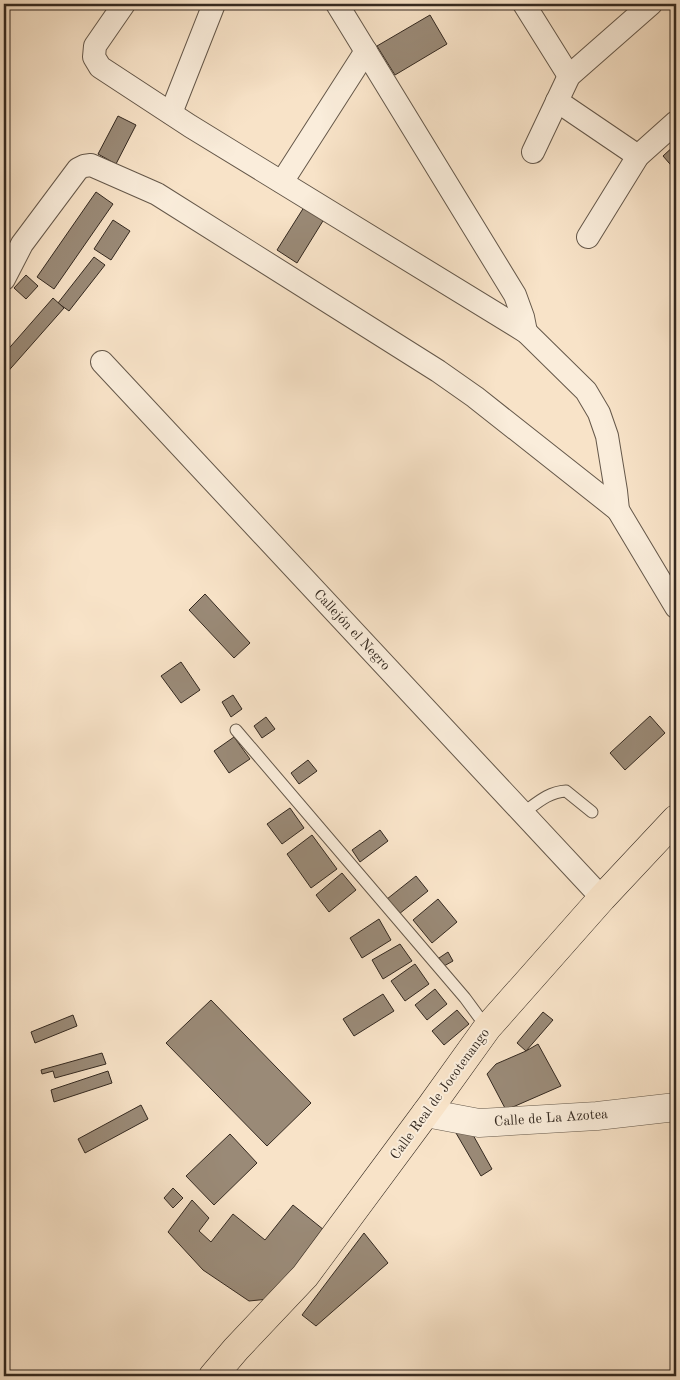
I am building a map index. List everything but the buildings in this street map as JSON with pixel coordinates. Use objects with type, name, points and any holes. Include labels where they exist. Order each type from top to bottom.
[{"type":"main road","name":"Calle Real de Jocotenango","points":[[213,1376],[305,1276],[487,1028],[602,898],[676,819]]},
{"type":"street","points":[[124,4],[95,46],[94,57],[100,67],[171,113],[526,332],[586,391],[599,413],[607,436],[618,510]]},
{"type":"street","points":[[171,113],[214,4]]},
{"type":"street","points":[[337,4],[515,295],[526,332]]},
{"type":"street","points":[[524,4],[569,76]]},
{"type":"street","points":[[533,152],[569,76],[651,4]]},
{"type":"street","points":[[282,182],[366,52]]},
{"type":"street","points":[[557,101],[638,156]]},
{"type":"street","points":[[588,237],[638,156],[676,122]]},
{"type":"street","points":[[4,279],[22,244],[78,169],[84,166],[91,166],[158,194],[438,371],[475,397],[618,510],[676,607]]},
{"type":"street","name":"Callejón el Negro","points":[[102,362],[602,898]]},
{"type":"street","name":"Calle de La Azotea","points":[[426,1113],[479,1123],[597,1116],[676,1107]]},
{"type":"lane","points":[[236,730],[465,998],[487,1028]]},
{"type":"lane","points":[[523,813],[549,795],[566,791],[592,812]]}]
